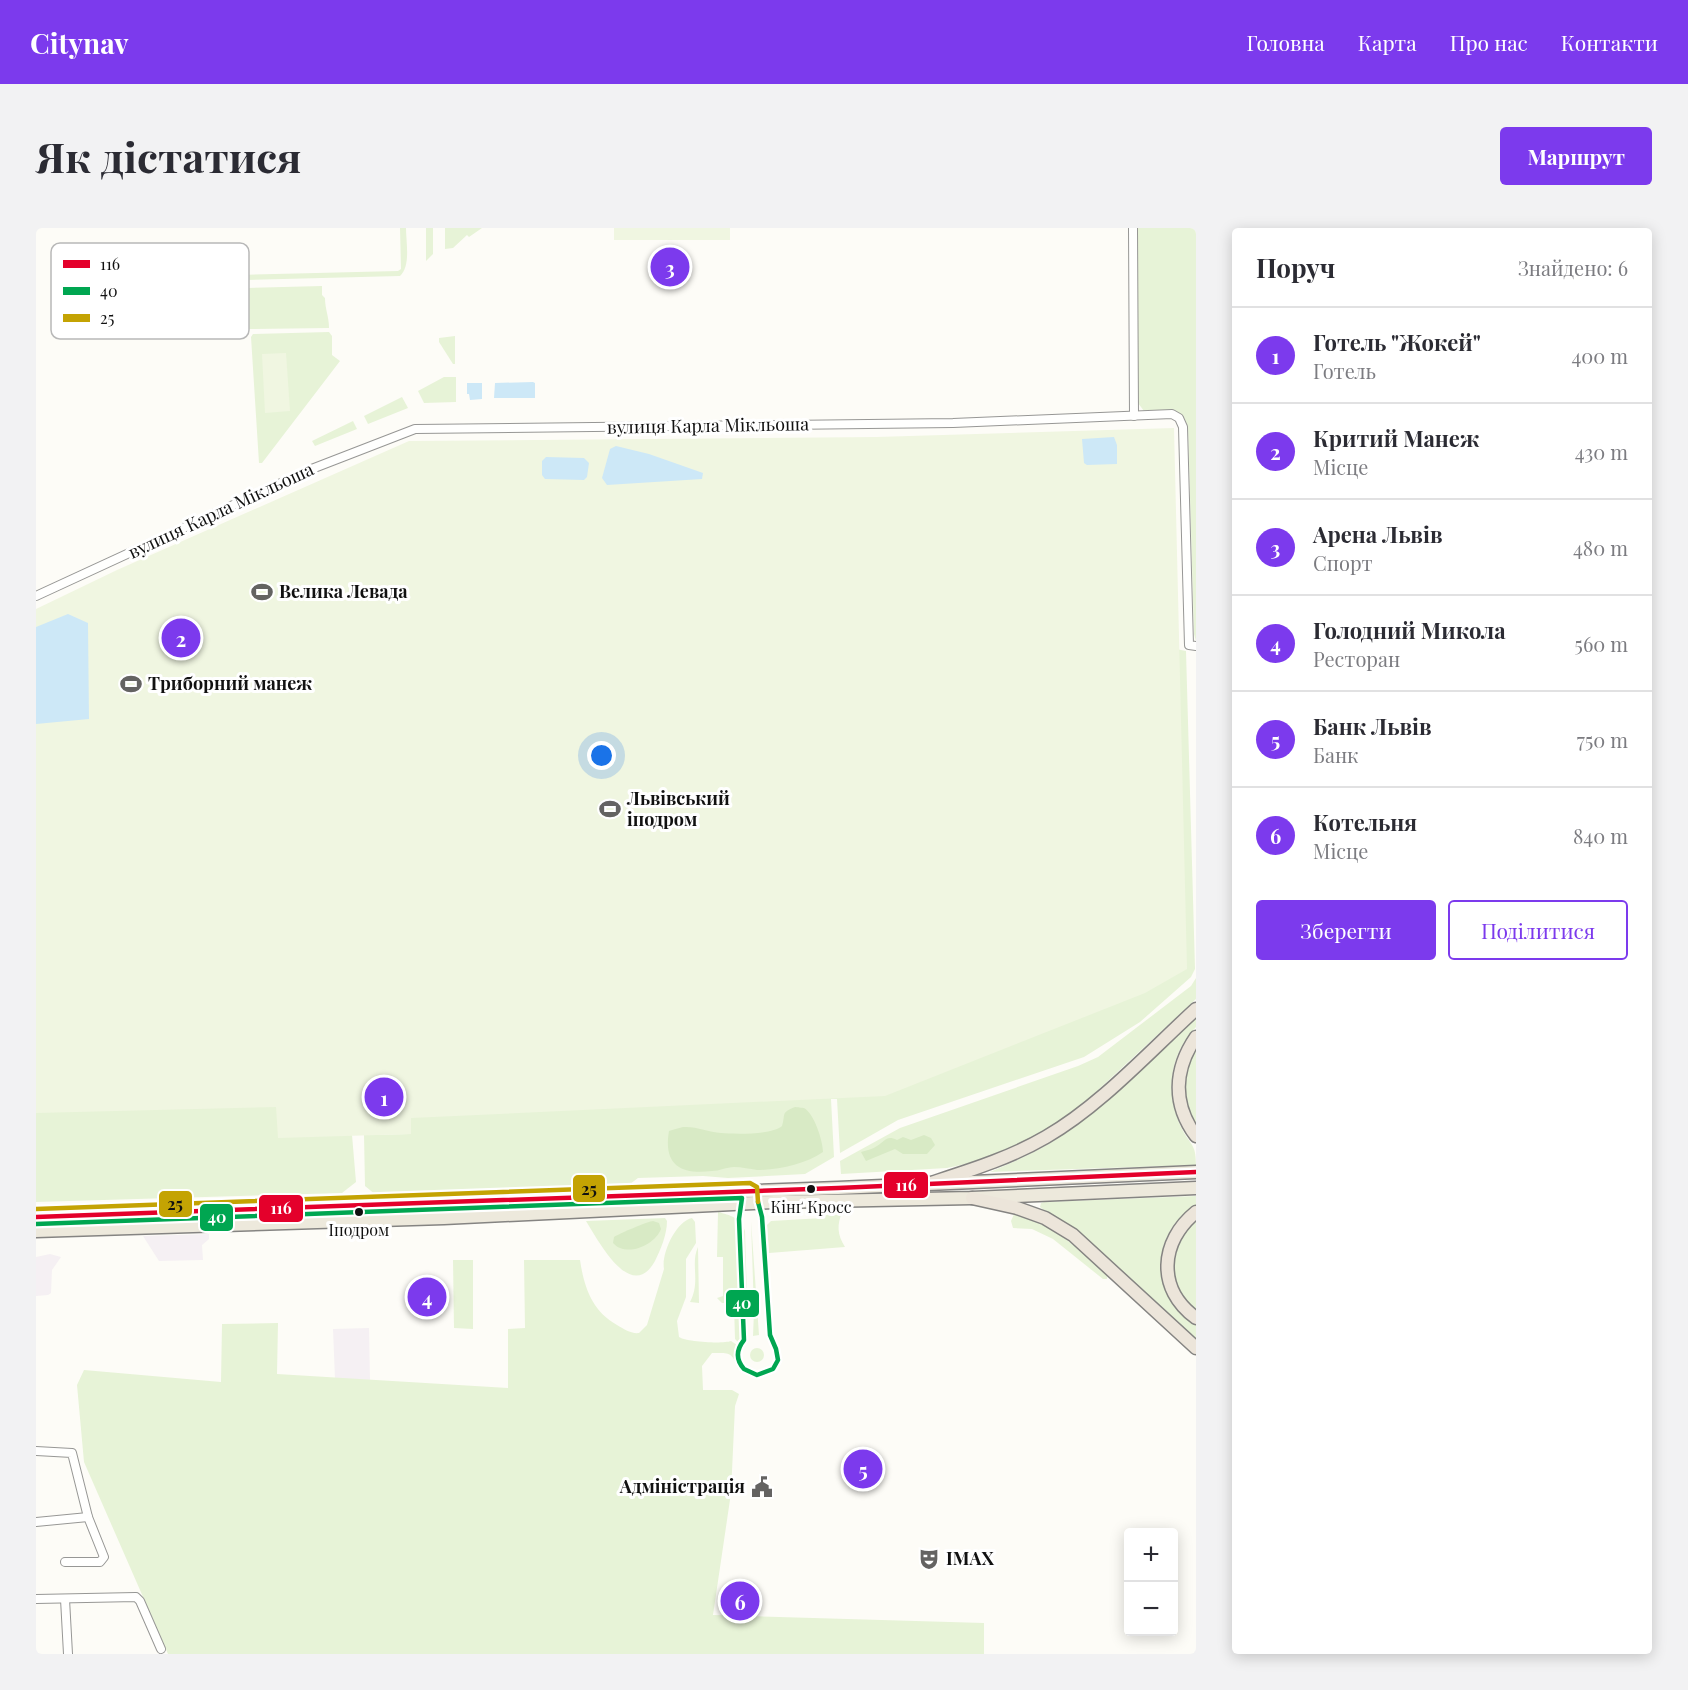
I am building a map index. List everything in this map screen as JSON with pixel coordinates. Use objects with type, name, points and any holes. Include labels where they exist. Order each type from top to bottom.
[{"type":"highway","points":[[931,1182],[993,1162],[1049,1136],[1101,1097],[1196,1009]]},
{"type":"highway","points":[[1196,1037],[1183,1060],[1178,1086],[1183,1113],[1196,1136]]},
{"type":"highway","points":[[972,1198],[1017,1208],[1036,1215],[1072,1235],[1196,1348]]},
{"type":"highway","points":[[1196,1212],[1176,1233],[1170,1247],[1167,1269],[1178,1301],[1196,1318]]},
{"type":"main road","points":[[36,1217],[1196,1172]]},
{"type":"main road","points":[[36,1231],[444,1218],[750,1203],[972,1198],[1196,1188]]},
{"type":"main road","points":[[750,1190],[750,1203]]},
{"type":"street","points":[[1133,228],[1134,416]]},
{"type":"street","name":"вулиця Карла Мікльоша","points":[[36,596],[309,470],[415,429],[953,423],[1172,414],[1182,421],[1189,645],[1196,646]]},
{"type":"street","points":[[36,1451],[72,1453],[88,1517],[104,1557],[100,1562],[65,1562]]},
{"type":"street","points":[[36,1522],[88,1517]]},
{"type":"street","points":[[36,1599],[136,1597],[140,1601],[161,1649]]},
{"type":"street","points":[[65,1599],[68,1654]]},
{"type":"shaded area","points":[[209,1234],[209,1239],[202,1245],[203,1260],[159,1261],[143,1236]]},
{"type":"shaded area","points":[[50,1254],[61,1257],[52,1270],[51,1293],[36,1296],[36,1257]]},
{"type":"shaded area","points":[[369,1328],[370,1381],[335,1379],[333,1329]]},
{"type":"green space","points":[[400,228],[406,228],[406,266],[400,276],[249,280],[249,275],[398,271],[401,269]]},
{"type":"green space","points":[[426,228],[433,228],[433,254],[426,261]]},
{"type":"green space","points":[[445,228],[482,228],[469,237],[467,235],[453,248],[445,249]]},
{"type":"green space","points":[[614,228],[730,228],[730,240],[614,240]]},
{"type":"green space","points":[[1137,228],[1196,228],[1196,641],[1188,427],[1185,420],[1176,413],[1144,411],[1138,403]]},
{"type":"green space","points":[[322,286],[329,328],[249,329],[249,288]]},
{"type":"green space","points":[[329,332],[332,336],[332,355],[340,361],[262,463],[259,463],[251,337],[253,334]]},
{"type":"green space","points":[[455,336],[455,364],[453,364],[439,342],[439,338]]},
{"type":"green space","points":[[286,353],[290,411],[265,413],[262,354]]},
{"type":"green space","points":[[444,377],[456,377],[456,402],[424,403],[418,391]]},
{"type":"green space","points":[[402,397],[408,408],[368,424],[364,416]]},
{"type":"green space","points":[[353,421],[357,429],[315,446],[312,441]]},
{"type":"green space","name":"Львівський іподром","points":[[1174,428],[1187,969],[1145,993],[885,1096],[411,1118],[411,1134],[278,1138],[276,1107],[36,1113],[36,609],[117,570],[409,441],[876,437]]},
{"type":"green space","points":[[1171,648],[1186,651],[1195,969],[1191,977],[1140,1022],[1084,1057],[898,1120],[840,1153],[837,1099],[831,1099],[834,1157],[805,1174],[728,1178],[703,1176],[638,1178],[626,1187],[376,1195],[365,1186],[364,1135],[411,1134],[410,1118]]},
{"type":"green space","points":[[1196,978],[1196,999],[1083,1104],[1047,1132],[993,1158],[947,1168],[841,1174],[840,1161],[900,1128],[1098,1057],[1191,986]]},
{"type":"green space","points":[[1196,1015],[1196,1027],[1187,1038],[1175,1062],[1172,1087],[1176,1114],[1194,1148],[1196,1165],[990,1172],[1042,1148],[1071,1129],[1120,1089]]},
{"type":"green space","points":[[1196,1045],[1196,1127],[1187,1106],[1185,1086],[1188,1066]]},
{"type":"green space","points":[[36,1069],[341,1096],[278,1119],[278,1137],[352,1135],[356,1182],[342,1193],[36,1202]]},
{"type":"green space","points":[[795,1107],[804,1108],[811,1115],[823,1147],[823,1152],[800,1163],[766,1170],[734,1167],[701,1172],[683,1169],[672,1160],[668,1143],[669,1131],[688,1127],[727,1133],[770,1131],[782,1126],[785,1112]]},
{"type":"green space","points":[[924,1135],[931,1138],[935,1145],[927,1154],[903,1154],[895,1149],[866,1161],[861,1152],[874,1148],[888,1138],[897,1140],[903,1137],[911,1140]]},
{"type":"green space","points":[[930,1187],[931,1192],[774,1198],[772,1195]]},
{"type":"green space","points":[[1196,1196],[1196,1205],[1175,1223],[1170,1231],[1161,1257],[1161,1270],[1164,1283],[1176,1307],[1196,1324],[1196,1341],[1075,1233],[1040,1207],[1044,1202]]},
{"type":"green space","points":[[733,1198],[730,1200],[384,1215],[375,1212],[378,1209]]},
{"type":"green space","points":[[352,1211],[355,1214],[352,1217],[36,1227],[36,1222]]},
{"type":"green space","points":[[718,1212],[738,1220],[745,1231],[748,1330],[746,1339],[741,1345],[735,1339],[734,1305],[722,1303],[717,1298],[723,1296],[723,1257],[717,1257]]},
{"type":"green space","points":[[842,1212],[839,1230],[845,1247],[769,1253],[767,1225],[771,1221],[823,1218],[825,1215]]},
{"type":"green space","points":[[1015,1212],[1045,1223],[1108,1272],[1107,1279],[1103,1279],[1053,1239],[1032,1229],[1013,1228],[1011,1221]]},
{"type":"green space","points":[[665,1218],[667,1221],[665,1236],[655,1261],[646,1272],[636,1276],[616,1264],[586,1221]]},
{"type":"green space","points":[[692,1218],[695,1222],[696,1243],[686,1259],[686,1297],[677,1321],[679,1337],[705,1342],[731,1341],[740,1347],[738,1358],[742,1367],[738,1369],[732,1356],[722,1353],[712,1353],[702,1366],[703,1390],[732,1390],[739,1394],[735,1406],[731,1493],[713,1615],[984,1623],[984,1654],[168,1654],[84,1462],[77,1385],[84,1370],[221,1382],[222,1324],[278,1323],[277,1374],[508,1388],[508,1329],[525,1328],[524,1260],[580,1260],[587,1289],[601,1313],[625,1330],[639,1333],[647,1325],[664,1269],[667,1247],[680,1225]]},
{"type":"green space","points":[[1196,1218],[1196,1312],[1188,1305],[1177,1287],[1173,1267],[1180,1236]]},
{"type":"green space","points":[[653,1221],[659,1223],[661,1229],[653,1240],[640,1248],[625,1249],[613,1243],[617,1235]]},
{"type":"green space","points":[[751,1221],[759,1335],[753,1336],[754,1311]]},
{"type":"green space","points":[[698,1247],[699,1303],[690,1302],[695,1287],[695,1260]]},
{"type":"green space","points":[[453,1260],[473,1260],[473,1329],[454,1328]]},
{"type":"green space","points":[[754,1348],[760,1348],[764,1355],[760,1362],[754,1362],[750,1358],[750,1352]]},
{"type":"water","points":[[467,383],[482,383],[482,399],[470,400],[467,394]]},
{"type":"water","points":[[495,383],[535,383],[535,398],[494,398]]},
{"type":"water","points":[[1114,437],[1117,445],[1117,464],[1087,465],[1084,463],[1082,439]]},
{"type":"water","points":[[616,446],[649,454],[703,473],[702,479],[607,485],[602,478],[610,449]]},
{"type":"water","points":[[546,457],[584,458],[589,463],[587,477],[584,480],[545,479],[542,475],[542,461]]},
{"type":"water","points":[[68,614],[88,623],[89,719],[36,724],[36,627]]},
{"type":"transit line","name":"116","points":[[36,1217],[838,1188],[1196,1172]]},
{"type":"transit line","name":"25","points":[[36,1209],[750,1183],[757,1187],[758,1202]]},
{"type":"transit line","name":"40","points":[[36,1224],[742,1198],[739,1219],[744,1340],[738,1355],[744,1369],[757,1375],[773,1369],[778,1360],[770,1335],[762,1217],[758,1202]]},
{"type":"place","name":"Арена Львів","points":[[670,267]]},
{"type":"place","name":"Велика Левада","points":[[262,592]]},
{"type":"place","name":"Критий Манеж","points":[[181,638]]},
{"type":"place","name":"Триборний манеж","points":[[131,684]]},
{"type":"place","name":"Львівський іподром","points":[[610,809]]},
{"type":"place","name":"Готель \"Жокей\"","points":[[384,1097]]},
{"type":"place","name":"Кінґ Кросс","points":[[811,1189]]},
{"type":"place","name":"Іподром","points":[[359,1212]]},
{"type":"place","name":"Голодний Микола","points":[[427,1297]]},
{"type":"place","name":"Банк Львів","points":[[863,1469]]},
{"type":"place","name":"Адміністрація","points":[[762,1487]]},
{"type":"place","name":"IMAX","points":[[929,1559]]},
{"type":"place","name":"Котельня","points":[[740,1601]]}]
